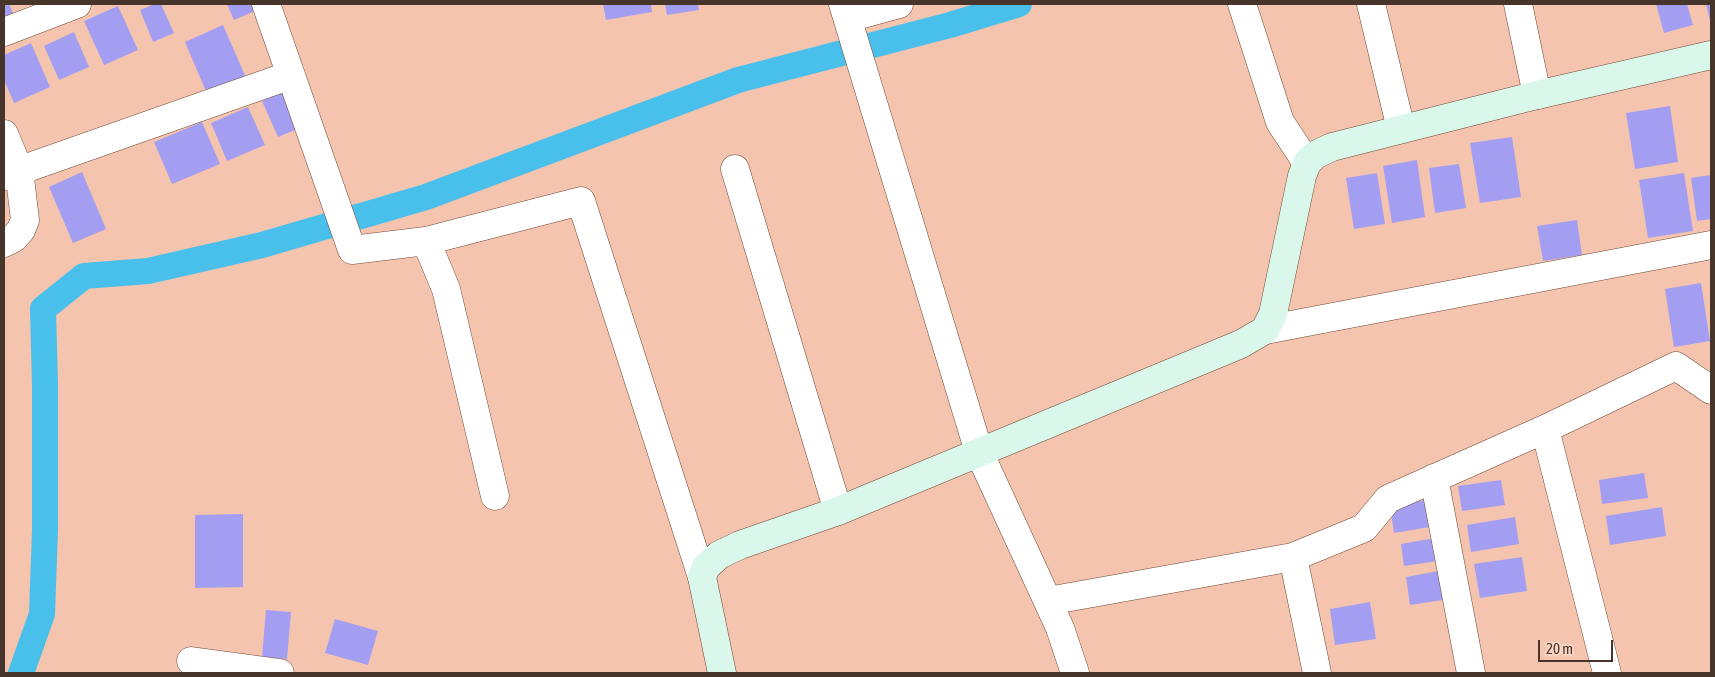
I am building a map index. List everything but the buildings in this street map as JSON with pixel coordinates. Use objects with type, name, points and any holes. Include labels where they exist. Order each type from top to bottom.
[{"type":"main road","points":[[722,673],[702,578],[706,567],[719,556],[740,545],[838,511],[1241,344],[1265,330],[1273,314],[1302,176],[1307,163],[1315,155],[1332,147],[1401,129],[1711,55]]},
{"type":"street","points":[[4,32],[77,4]]},
{"type":"street","points":[[266,4],[352,250],[426,241],[581,201],[702,578]]},
{"type":"street","points":[[899,4],[851,30],[979,452],[1060,628],[1075,673]]},
{"type":"street","points":[[1242,4],[1280,122],[1307,163]]},
{"type":"street","points":[[1371,4],[1401,129]]},
{"type":"street","points":[[1518,4],[1537,95]]},
{"type":"street","points":[[11,173],[291,75]]},
{"type":"street","points":[[4,134],[11,173],[25,220],[18,234],[4,243]]},
{"type":"street","points":[[735,169],[838,511]]},
{"type":"street","points":[[426,241],[446,289],[495,496]]},
{"type":"street","points":[[1265,330],[1711,245]]},
{"type":"street","points":[[1048,601],[1293,557],[1364,528],[1388,499],[1545,429],[1676,366],[1711,390]]},
{"type":"street","points":[[1545,429],[1607,673]]},
{"type":"street","points":[[1434,478],[1471,673]]},
{"type":"street","points":[[1293,557],[1317,673]]},
{"type":"street","points":[[190,661],[280,673]]},
{"type":"waterway","points":[[21,673],[42,614],[45,530],[43,309],[84,276],[148,271],[262,245],[426,197],[738,80],[950,25],[1019,4]]}]
